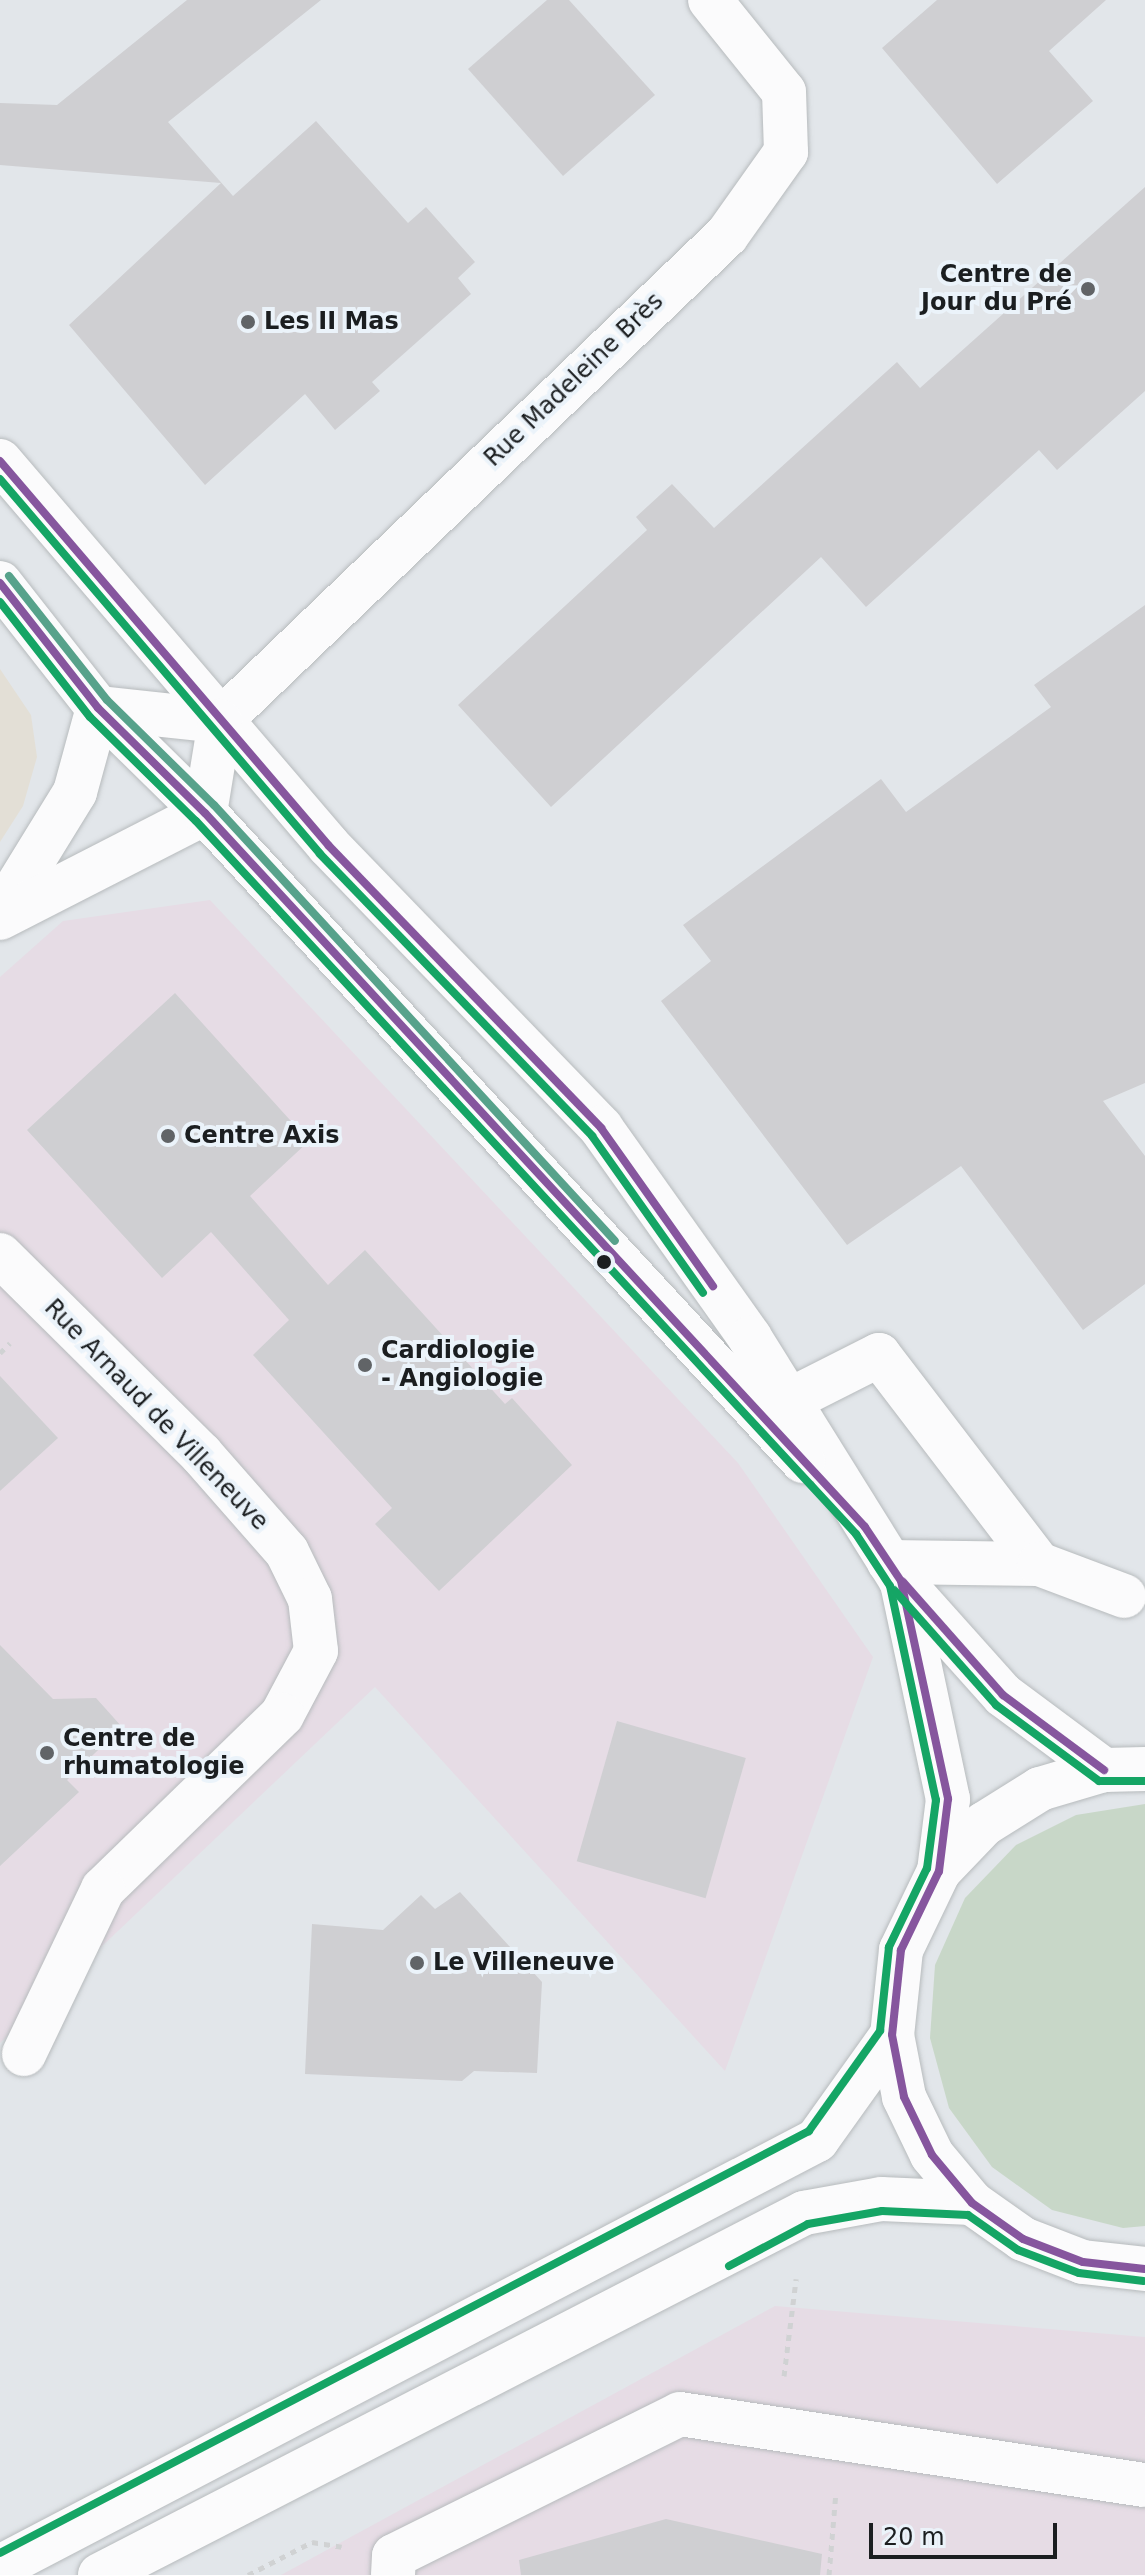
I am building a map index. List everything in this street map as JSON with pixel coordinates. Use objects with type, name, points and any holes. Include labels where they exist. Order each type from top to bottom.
[{"type":"street","name":"Rue Madeleine Brès","points":[[220,721],[727,235],[786,152],[784,92],[710,0]]},
{"type":"street","points":[[0,461],[329,846],[601,1128],[788,1401],[885,1556],[948,1799],[939,1871]]},
{"type":"street","points":[[0,583],[98,708],[205,813],[885,1556],[1003,1695],[1124,1769]]},
{"type":"street","points":[[98,708],[220,721]]},
{"type":"street","points":[[0,916],[75,792],[98,708]]},
{"type":"street","points":[[205,813],[220,721]]},
{"type":"street","points":[[0,916],[205,813]]},
{"type":"street","name":"Rue Arnaud de Villeneuve","points":[[0,1255],[201,1454],[287,1552],[310,1599],[316,1651],[282,1715],[103,1889],[24,2054]]},
{"type":"street","points":[[788,1401],[879,1355],[1039,1564]]},
{"type":"street","points":[[885,1556],[1039,1564],[1138,1594]]},
{"type":"street","points":[[1124,1769],[1040,1789],[984,1824],[939,1871],[901,1950],[892,2035],[904,2097],[932,2155],[972,2203],[1023,2239],[1053,2251],[1083,2262],[1145,2269]]},
{"type":"street","points":[[0,2567],[817,2140],[892,2035]]},
{"type":"street","points":[[100,2575],[804,2213],[881,2199],[972,2203]]},
{"type":"street","points":[[394,2566],[680,2414],[1145,2485]]},
{"type":"path","points":[[778,2429],[804,2213]]},
{"type":"path","points":[[829,2575],[840,2439]]},
{"type":"path","points":[[248,2575],[312,2542],[394,2566]]},
{"type":"shaded area","points":[[0,669],[31,715],[37,757],[23,806],[0,842]]},
{"type":"shaded area","points":[[210,900],[738,1463],[873,1657],[725,2071],[375,1687],[0,2043],[0,977],[63,921]]},
{"type":"shaded area","points":[[775,2306],[1145,2337],[1145,2575],[281,2575]]},
{"type":"green space","points":[[1145,1804],[1145,2226],[1123,2228],[1052,2210],[992,2167],[949,2108],[930,2038],[935,1965],[965,1898],[1016,1845],[1076,1815]]},
{"type":"building","points":[[187,0],[321,0],[168,122],[233,196],[316,121],[408,223],[426,207],[475,262],[458,278],[471,294],[372,382],[380,391],[335,430],[305,394],[205,485],[69,325],[221,183],[0,165],[0,103],[57,105]]},
{"type":"building","points":[[547,0],[569,0],[655,95],[563,176],[468,69]]},
{"type":"building","points":[[937,0],[1106,0],[1049,51],[1093,101],[997,184],[882,48]]},
{"type":"building","points":[[1145,187],[1145,391],[1057,470],[1039,450],[866,607],[821,557],[551,807],[458,705],[647,530],[636,517],[672,484],[714,528],[897,362],[920,388]]},
{"type":"building","points":[[1145,605],[1145,1083],[1103,1101],[1145,1156],[1145,1284],[1083,1330],[961,1166],[847,1245],[661,1001],[711,961],[683,925],[881,779],[906,812],[1051,707],[1034,685]]},
{"type":"building","points":[[175,993],[309,1141],[250,1196],[328,1285],[365,1250],[505,1404],[512,1398],[572,1465],[439,1591],[375,1524],[392,1508],[253,1355],[289,1320],[211,1232],[162,1278],[27,1130]]},
{"type":"building","points":[[0,1376],[58,1438],[0,1491]]},
{"type":"building","name":"Centre de rhumatologie","points":[[0,1645],[53,1699],[96,1698],[122,1727],[67,1780],[79,1792],[0,1866]]},
{"type":"building","points":[[617,1721],[746,1758],[706,1898],[577,1861]]},
{"type":"building","name":"Le Villeneuve","points":[[460,1892],[542,1982],[537,2073],[474,2071],[462,2081],[305,2074],[312,1924],[383,1930],[421,1895],[435,1909]]},
{"type":"building","points":[[666,2519],[822,2554],[820,2575],[521,2575],[519,2560]]},
{"type":"transit line","points":[[0,461],[329,846],[601,1128],[713,1286]]},
{"type":"transit line","points":[[0,479],[320,854],[592,1136],[703,1293]]},
{"type":"transit line","points":[[9,576],[107,700],[214,805],[615,1241]]},
{"type":"transit line","points":[[0,583],[98,708],[205,813],[865,1527],[901,1581],[948,1799],[939,1871],[901,1950],[892,2035],[904,2097],[932,2155],[972,2203],[1023,2239],[1083,2262],[1145,2269]]},
{"type":"transit line","points":[[0,602],[90,717],[196,821],[856,1534],[890,1586],[936,1800],[927,1868],[889,1947],[880,2031],[809,2131],[0,2553]]},
{"type":"transit line","points":[[903,1582],[1003,1695],[1104,1770]]},
{"type":"transit line","points":[[894,1590],[996,1705],[1099,1781],[1145,1781]]},
{"type":"transit line","points":[[729,2266],[808,2224],[882,2211],[968,2215],[1018,2250],[1079,2273],[1144,2281]]},
{"type":"place","name":"Centre de Jour du Pré","points":[[1088,289]]},
{"type":"place","name":"Les II Mas","points":[[248,322]]},
{"type":"place","name":"Centre Axis","points":[[168,1136]]},
{"type":"place","name":"Cardiologie - Angiologie","points":[[365,1365]]},
{"type":"place","name":"Centre de rhumatologie","points":[[47,1753]]},
{"type":"place","name":"Le Villeneuve","points":[[417,1963]]}]
